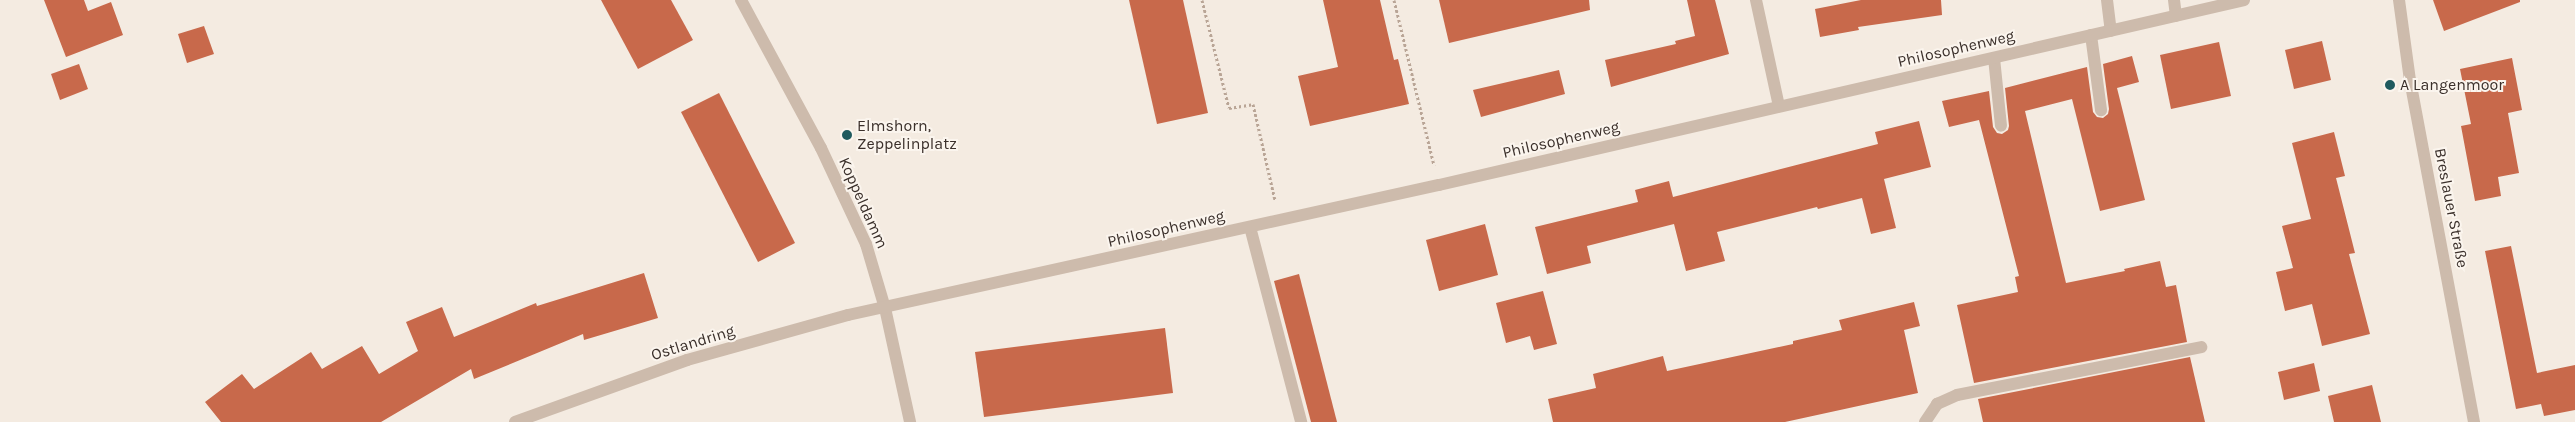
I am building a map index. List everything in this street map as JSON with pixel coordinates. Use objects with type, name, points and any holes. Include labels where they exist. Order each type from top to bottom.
[{"type":"street","name":"Koppeldamm","points":[[741,0],[821,148],[866,244],[885,308],[910,422]]},
{"type":"street","points":[[1756,0],[1779,106]]},
{"type":"street","points":[[2107,0],[2110,30]]},
{"type":"street","points":[[2174,0],[2176,16]]},
{"type":"street","name":"Philosophenweg","points":[[885,308],[1438,185],[2244,0]]},
{"type":"street","name":"Breslauer Straße","points":[[2399,0],[2410,80],[2474,422]]},
{"type":"street","points":[[2091,35],[2101,110]]},
{"type":"street","points":[[1994,58],[2002,126]]},
{"type":"street","points":[[1250,227],[1300,422]]},
{"type":"street","name":"Ostlandring","points":[[515,422],[687,360],[848,315],[885,308]]},
{"type":"street","points":[[1926,422],[1937,404],[1956,395],[2201,347]]},
{"type":"path","points":[[1202,0],[1229,108],[1253,104],[1280,220]]},
{"type":"path","points":[[1394,0],[1438,185]]},
{"type":"building","points":[[44,0],[84,0],[88,11],[111,2],[123,35],[66,57]]},
{"type":"building","points":[[601,0],[671,0],[693,40],[638,69]]},
{"type":"building","points":[[1129,0],[1183,0],[1208,113],[1157,124]]},
{"type":"building","points":[[1323,0],[1380,0],[1394,60],[1398,59],[1409,104],[1310,126],[1298,76],[1338,67]]},
{"type":"building","points":[[1439,0],[1589,0],[1590,10],[1449,43]]},
{"type":"building","points":[[1687,0],[1715,0],[1729,54],[1611,87],[1605,60],[1676,44],[1675,41],[1695,36]]},
{"type":"building","points":[[1861,0],[1941,0],[1942,15],[1858,27],[1859,30],[1820,37],[1815,9]]},
{"type":"building","points":[[2433,0],[2520,0],[2520,2],[2444,31]]},
{"type":"building","points":[[204,26],[214,54],[187,63],[178,34]]},
{"type":"building","points":[[2322,41],[2331,80],[2294,89],[2285,50]]},
{"type":"building","points":[[2219,42],[2231,96],[2171,109],[2160,55]]},
{"type":"building","points":[[2132,56],[2139,82],[2117,88],[2145,200],[2100,211],[2072,99],[2025,111],[2066,283],[2125,271],[2124,269],[2160,261],[2166,287],[2176,285],[2187,342],[1974,383],[1957,305],[2018,292],[2015,277],[2019,276],[1979,120],[1949,127],[1942,101],[1989,91],[1993,127],[1997,133],[2002,134],[2008,130],[2009,126],[2005,88],[2087,67],[2093,112],[2097,117],[2103,118],[2108,114],[2109,109],[2103,64]]},
{"type":"building","points":[[2512,58],[2522,110],[2508,113],[2519,173],[2498,177],[2501,196],[2475,201],[2461,126],[2471,124],[2460,69]]},
{"type":"building","points":[[79,64],[88,89],[60,100],[51,74]]},
{"type":"building","points":[[1559,70],[1565,94],[1481,117],[1473,90]]},
{"type":"building","points":[[719,93],[795,243],[758,262],[681,112]]},
{"type":"building","points":[[1919,121],[1931,167],[1884,179],[1896,228],[1871,234],[1862,198],[1818,209],[1817,207],[1717,232],[1725,261],[1686,271],[1674,224],[1587,246],[1591,263],[1547,274],[1535,227],[1638,202],[1635,190],[1669,181],[1673,197],[1878,144],[1875,132]]},
{"type":"building","points":[[2334,132],[2345,176],[2336,178],[2355,253],[2349,254],[2370,334],[2322,346],[2312,304],[2285,311],[2276,272],[2293,268],[2282,226],[2311,219],[2292,143]]},
{"type":"building","points":[[1485,224],[1498,275],[1439,291],[1426,240]]},
{"type":"building","points":[[2511,246],[2537,373],[2575,365],[2575,410],[2544,416],[2541,404],[2516,409],[2485,251]]},
{"type":"building","points":[[644,273],[658,318],[584,340],[583,334],[474,379],[471,369],[381,422],[221,422],[205,402],[242,374],[254,389],[311,352],[322,369],[362,346],[379,374],[418,351],[406,322],[442,307],[454,337],[536,303],[537,306]]},
{"type":"building","points":[[1299,274],[1337,422],[1311,422],[1274,281]]},
{"type":"building","points":[[1543,291],[1557,344],[1534,350],[1530,336],[1506,343],[1496,303]]},
{"type":"building","points":[[1914,302],[1920,326],[1904,330],[1918,393],[1785,422],[1553,422],[1548,399],[1596,388],[1593,374],[1663,356],[1667,371],[1793,344],[1793,341],[1842,330],[1839,320]]},
{"type":"building","points":[[1165,328],[1173,393],[984,417],[975,352]]},
{"type":"building","points":[[2190,357],[2205,422],[1983,422],[1978,399]]},
{"type":"building","points":[[2314,363],[2320,391],[2284,400],[2278,372]]},
{"type":"building","points":[[2372,385],[2381,422],[2334,422],[2328,396]]},
{"type":"place","name":"A Langenmoor","points":[[2390,85]]},
{"type":"place","name":"Elmshorn, Zeppelinplatz","points":[[847,135]]}]
